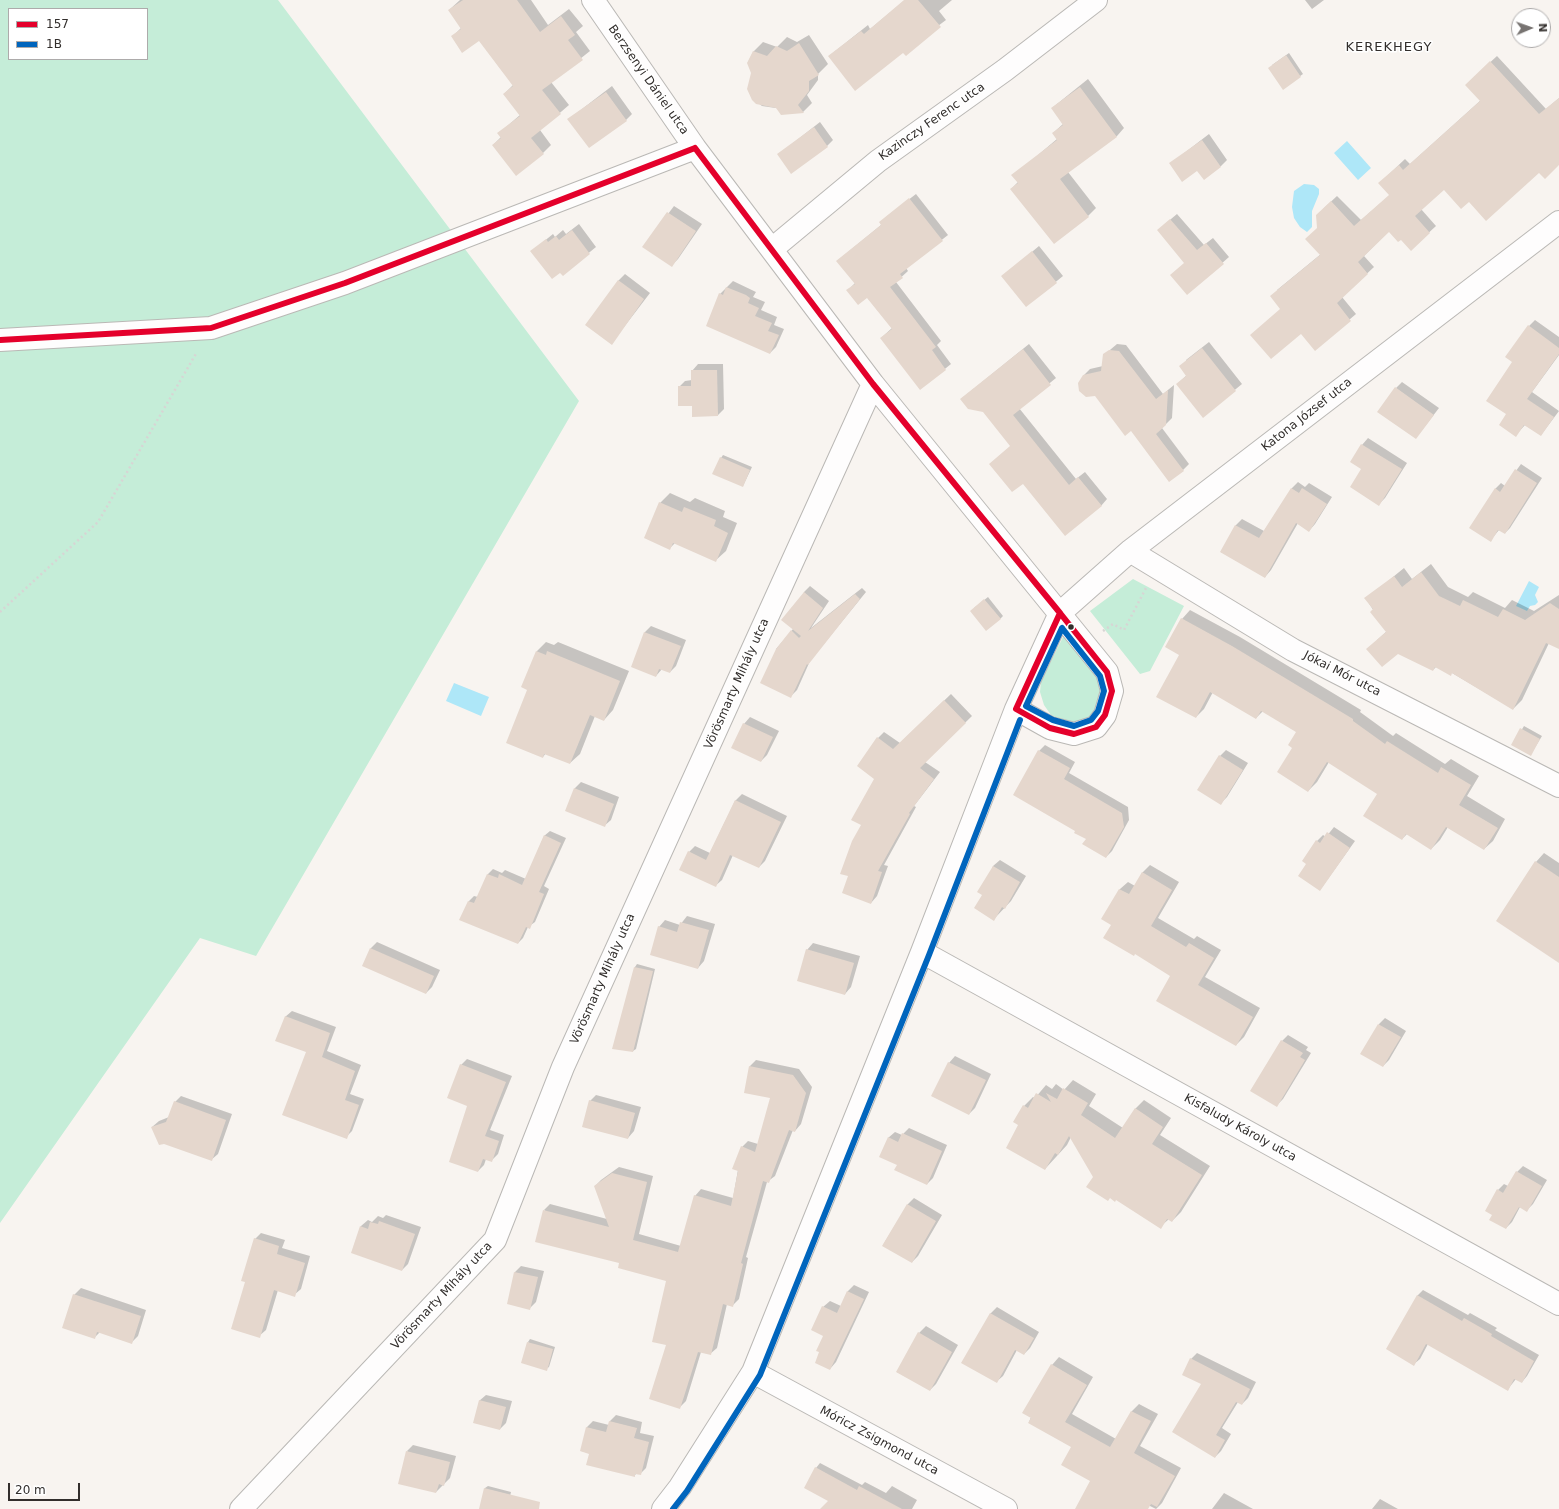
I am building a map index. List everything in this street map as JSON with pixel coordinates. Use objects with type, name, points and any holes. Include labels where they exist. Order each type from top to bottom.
[{"type":"street","name":"Berzsenyi Dániel utca","points":[[593,0],[695,148],[873,384],[1107,672],[1112,691],[1105,715],[1096,727],[1074,734],[1050,728],[1016,709]]},
{"type":"street","name":"Kazinczy Ferenc utca","points":[[772,249],[878,161],[1005,70],[1096,0]]},
{"type":"street","points":[[0,340],[211,328],[345,284],[695,148]]},
{"type":"street","name":"Katona József utca","points":[[1060,613],[1130,551],[1559,222]]},
{"type":"street","name":"Vörösmarty Mihály utca","points":[[241,1509],[495,1240],[563,1067],[873,384]]},
{"type":"street","name":"Jókai Mór utca","points":[[1130,551],[1293,650],[1559,786]]},
{"type":"street","points":[[663,1509],[680,1487],[752,1372],[922,952],[1016,709],[1060,613]]},
{"type":"street","name":"Kisfaludy Károly utca","points":[[922,952],[1559,1304]]},
{"type":"street","name":"Móricz Zsigmond utca","points":[[752,1372],[1006,1509]]},
{"type":"path","points":[[0,612],[98,522],[211,328]]},
{"type":"path","points":[[1124,630],[1158,567]]},
{"type":"green space","points":[[0,0],[278,0],[579,401],[256,956],[200,938],[0,1223]]},
{"type":"green space","points":[[1133,579],[1184,606],[1150,671],[1140,674],[1090,611]]},
{"type":"green space","points":[[1065,633],[1103,684],[1099,708],[1089,719],[1077,723],[1063,721],[1051,715],[1044,705],[1040,692],[1041,681]]},
{"type":"water","points":[[1347,141],[1371,168],[1358,180],[1334,153]]},
{"type":"water","points":[[1304,184],[1314,185],[1319,189],[1319,194],[1312,211],[1312,227],[1307,232],[1300,227],[1294,218],[1292,207],[1294,191]]},
{"type":"water","points":[[1529,581],[1539,587],[1535,595],[1538,602],[1535,605],[1530,606],[1527,611],[1516,606]]},
{"type":"water","points":[[454,683],[489,697],[481,716],[446,701]]},
{"type":"building","points":[[463,0],[517,0],[540,32],[561,16],[575,35],[568,40],[583,60],[542,90],[561,114],[531,138],[544,154],[516,176],[492,145],[501,138],[497,133],[520,116],[503,94],[513,86],[479,41],[462,53],[451,36],[461,29],[448,10]]},
{"type":"building","points":[[904,0],[918,0],[941,27],[906,56],[903,53],[855,91],[828,56],[861,31],[864,34]]},
{"type":"building","points":[[799,43],[819,75],[809,81],[809,91],[798,105],[804,113],[781,115],[776,108],[756,104],[752,100],[747,89],[751,73],[747,63],[753,51],[767,56],[776,46],[787,51]]},
{"type":"building","points":[[1286,55],[1301,77],[1283,90],[1268,68]]},
{"type":"building","points":[[1490,61],[1539,114],[1559,98],[1559,165],[1545,179],[1539,173],[1486,221],[1469,202],[1461,209],[1444,190],[1415,216],[1430,233],[1411,251],[1401,240],[1398,242],[1389,232],[1358,262],[1368,274],[1337,303],[1351,321],[1315,351],[1301,334],[1271,359],[1250,335],[1280,309],[1270,296],[1320,255],[1305,239],[1317,228],[1316,215],[1331,201],[1354,226],[1389,195],[1378,183],[1399,165],[1403,170],[1480,101],[1465,85]]},
{"type":"building","points":[[1080,87],[1117,137],[1060,179],[1089,217],[1054,244],[1010,189],[1018,183],[1011,175],[1057,140],[1052,133],[1063,125],[1051,108]]},
{"type":"building","points":[[606,92],[627,121],[589,148],[567,119]]},
{"type":"building","points":[[814,127],[828,147],[791,174],[777,154]]},
{"type":"building","points":[[1202,140],[1221,167],[1204,180],[1197,171],[1182,182],[1169,163]]},
{"type":"building","points":[[909,198],[943,241],[900,274],[903,278],[890,287],[936,347],[932,350],[946,370],[920,390],[880,338],[892,329],[867,298],[858,305],[846,290],[855,284],[836,261],[881,225],[879,222]]},
{"type":"building","points":[[667,212],[696,231],[672,267],[642,247]]},
{"type":"building","points":[[1170,219],[1197,250],[1206,243],[1224,264],[1187,295],[1170,275],[1184,263],[1157,230]]},
{"type":"building","points":[[572,230],[590,254],[563,276],[560,273],[552,279],[530,251],[546,239],[548,242],[556,236],[559,240]]},
{"type":"building","points":[[1032,251],[1057,283],[1026,307],[1001,276]]},
{"type":"building","points":[[618,280],[644,299],[612,345],[585,325]]},
{"type":"building","points":[[726,287],[750,298],[748,303],[759,308],[755,316],[772,323],[768,331],[779,335],[770,354],[706,326],[719,293],[723,295]]},
{"type":"building","points":[[1528,325],[1559,348],[1559,354],[1527,399],[1554,417],[1541,436],[1524,425],[1516,437],[1499,425],[1506,414],[1486,401],[1512,362],[1505,357]]},
{"type":"building","points":[[1202,348],[1236,391],[1203,418],[1176,384],[1186,376],[1179,366]]},
{"type":"building","points":[[1023,349],[1051,385],[1013,415],[1069,485],[1078,477],[1102,506],[1065,536],[1023,484],[1012,492],[989,464],[1010,446],[983,412],[968,409],[960,399]]},
{"type":"building","points":[[1109,350],[1119,351],[1156,399],[1168,390],[1166,425],[1156,434],[1184,471],[1169,482],[1131,431],[1125,436],[1095,396],[1086,397],[1079,391],[1078,383],[1083,375],[1101,371],[1103,354]]},
{"type":"building","points":[[691,370],[717,370],[718,416],[692,417],[692,406],[678,406],[678,386],[691,386]]},
{"type":"building","points":[[1395,387],[1434,415],[1416,439],[1377,412]]},
{"type":"building","points":[[1361,444],[1402,469],[1379,506],[1350,487],[1361,469],[1350,462]]},
{"type":"building","points":[[720,457],[750,470],[743,487],[712,474]]},
{"type":"building","points":[[1515,469],[1537,483],[1505,534],[1498,530],[1491,542],[1469,528],[1495,488],[1500,492]]},
{"type":"building","points":[[1291,488],[1299,493],[1302,488],[1327,504],[1309,532],[1296,523],[1265,578],[1220,552],[1235,525],[1259,538]]},
{"type":"building","points":[[659,502],[682,512],[684,507],[716,520],[714,526],[728,533],[716,562],[673,543],[670,550],[644,538]]},
{"type":"building","points":[[1421,572],[1439,596],[1460,606],[1463,600],[1498,617],[1503,609],[1525,620],[1550,603],[1559,609],[1559,649],[1546,643],[1513,710],[1452,673],[1451,676],[1435,667],[1433,671],[1398,654],[1382,667],[1366,649],[1386,632],[1370,612],[1373,609],[1364,598],[1394,576],[1402,587]]},
{"type":"building","points":[[804,592],[823,608],[808,631],[855,594],[860,599],[808,665],[807,664],[791,698],[760,683],[776,649],[791,630],[799,638],[801,636],[781,620]]},
{"type":"building","points":[[984,599],[1001,619],[986,631],[970,611]]},
{"type":"building","points":[[1181,618],[1232,646],[1353,719],[1353,721],[1385,744],[1387,741],[1438,773],[1441,767],[1471,785],[1459,805],[1498,828],[1484,850],[1446,827],[1431,850],[1406,834],[1402,840],[1363,816],[1377,794],[1327,762],[1308,792],[1277,772],[1292,748],[1288,745],[1296,732],[1261,711],[1256,719],[1210,692],[1196,718],[1156,697],[1179,655],[1165,647]]},
{"type":"building","points":[[644,632],[681,646],[670,673],[659,669],[656,677],[631,667]]},
{"type":"building","points":[[536,651],[546,655],[547,651],[620,681],[604,721],[590,715],[570,764],[544,754],[543,758],[506,743],[527,690],[521,687]]},
{"type":"building","points":[[944,700],[966,723],[920,768],[934,779],[909,813],[910,814],[878,871],[882,872],[871,904],[842,893],[848,876],[840,874],[852,841],[861,825],[851,820],[874,779],[857,766],[877,737],[893,749]]},
{"type":"building","points":[[743,723],[773,737],[761,762],[731,748]]},
{"type":"building","points":[[1520,728],[1540,739],[1531,756],[1511,745]]},
{"type":"building","points":[[1038,750],[1070,768],[1064,779],[1122,813],[1124,827],[1106,858],[1082,844],[1086,839],[1074,833],[1075,831],[1013,795]]},
{"type":"building","points":[[1219,755],[1243,770],[1221,805],[1197,790]]},
{"type":"building","points":[[574,788],[614,804],[605,827],[565,811]]},
{"type":"building","points":[[735,800],[781,822],[759,868],[730,855],[716,887],[679,870],[688,851],[706,860]]},
{"type":"building","points":[[1327,832],[1350,848],[1320,891],[1298,876],[1306,864],[1302,861],[1316,840],[1320,843]]},
{"type":"building","points":[[544,835],[561,843],[539,892],[544,894],[530,929],[526,927],[518,944],[459,920],[468,901],[474,903],[487,874],[498,878],[499,874],[522,885]]},
{"type":"building","points":[[1535,861],[1559,877],[1559,963],[1496,921]]},
{"type":"building","points":[[993,866],[1020,882],[1005,909],[1002,907],[994,921],[974,908],[982,895],[977,892]]},
{"type":"building","points":[[1142,872],[1172,890],[1151,926],[1186,947],[1189,943],[1214,958],[1198,985],[1253,1017],[1236,1046],[1156,1001],[1170,976],[1135,954],[1134,956],[1103,938],[1111,925],[1101,919],[1119,889],[1129,894]]},
{"type":"building","points":[[680,922],[709,930],[698,969],[650,955],[658,926],[677,932]]},
{"type":"building","points":[[370,948],[434,976],[426,994],[362,966]]},
{"type":"building","points":[[806,949],[854,963],[845,995],[797,981]]},
{"type":"building","points":[[634,967],[653,971],[633,1052],[612,1049]]},
{"type":"building","points":[[285,1016],[330,1033],[322,1057],[355,1071],[345,1100],[359,1105],[347,1139],[282,1115],[306,1052],[275,1041]]},
{"type":"building","points":[[1378,1024],[1401,1037],[1383,1067],[1360,1054]]},
{"type":"building","points":[[1281,1040],[1303,1053],[1300,1057],[1305,1060],[1277,1107],[1250,1091]]},
{"type":"building","points":[[948,1062],[986,1080],[969,1115],[931,1096]]},
{"type":"building","points":[[460,1064],[506,1082],[485,1136],[499,1141],[492,1162],[483,1159],[478,1172],[449,1162],[467,1106],[447,1098]]},
{"type":"building","points":[[749,1066],[793,1075],[806,1093],[795,1132],[789,1130],[769,1183],[763,1181],[741,1263],[743,1264],[733,1307],[723,1304],[711,1355],[698,1352],[680,1409],[649,1399],[666,1345],[652,1342],[666,1281],[618,1268],[619,1263],[535,1242],[543,1210],[609,1227],[594,1186],[612,1173],[647,1182],[633,1240],[678,1252],[694,1195],[731,1206],[738,1171],[732,1169],[741,1146],[755,1152],[770,1098],[744,1093]]},
{"type":"building","points":[[1063,1088],[1088,1103],[1081,1115],[1115,1138],[1135,1108],[1163,1127],[1152,1144],[1202,1175],[1172,1222],[1167,1219],[1161,1229],[1116,1200],[1115,1202],[1110,1198],[1108,1201],[1086,1187],[1093,1177],[1069,1136],[1058,1155],[1055,1153],[1045,1170],[1006,1148],[1018,1125],[1013,1122],[1023,1105],[1028,1108],[1036,1093],[1051,1102],[1046,1093],[1057,1099]]},
{"type":"building","points":[[589,1100],[635,1113],[628,1139],[582,1127]]},
{"type":"building","points":[[174,1101],[226,1120],[212,1161],[164,1144],[159,1145],[151,1127],[166,1122]]},
{"type":"building","points":[[902,1133],[942,1151],[927,1185],[894,1170],[897,1165],[879,1157],[888,1137],[898,1142]]},
{"type":"building","points":[[1516,1171],[1542,1186],[1527,1212],[1519,1207],[1506,1229],[1489,1220],[1492,1215],[1485,1211],[1497,1189],[1503,1193]]},
{"type":"building","points":[[907,1204],[936,1221],[912,1263],[882,1246]]},
{"type":"building","points":[[379,1221],[415,1234],[402,1271],[351,1253],[360,1226],[368,1229],[370,1222],[378,1224]]},
{"type":"building","points":[[254,1238],[279,1246],[277,1254],[305,1263],[295,1297],[274,1290],[260,1338],[231,1329],[245,1282],[241,1281]]},
{"type":"building","points":[[514,1272],[538,1277],[530,1310],[507,1304]]},
{"type":"building","points":[[847,1291],[864,1299],[830,1370],[815,1363],[819,1352],[816,1351],[823,1336],[811,1330],[822,1306],[837,1313]]},
{"type":"building","points":[[73,1294],[141,1316],[132,1344],[97,1332],[95,1339],[62,1328]]},
{"type":"building","points":[[1417,1295],[1462,1321],[1464,1318],[1492,1334],[1491,1336],[1534,1361],[1522,1383],[1514,1379],[1508,1391],[1426,1344],[1414,1366],[1386,1349]]},
{"type":"building","points":[[990,1313],[1034,1338],[1024,1355],[1015,1350],[997,1383],[961,1363]]},
{"type":"building","points":[[918,1332],[952,1352],[930,1391],[896,1372]]},
{"type":"building","points":[[527,1342],[553,1349],[547,1371],[521,1363]]},
{"type":"building","points":[[1190,1358],[1250,1389],[1242,1405],[1236,1402],[1216,1435],[1225,1440],[1215,1458],[1172,1432],[1201,1384],[1182,1375]]},
{"type":"building","points":[[1051,1364],[1087,1385],[1065,1422],[1110,1447],[1131,1411],[1151,1421],[1134,1453],[1175,1476],[1157,1507],[1151,1504],[1148,1509],[1075,1509],[1090,1481],[1061,1465],[1071,1447],[1028,1423],[1031,1418],[1022,1413]]},
{"type":"building","points":[[479,1400],[506,1407],[500,1430],[473,1423]]},
{"type":"building","points":[[609,1421],[637,1428],[634,1438],[649,1442],[641,1475],[635,1474],[635,1477],[586,1465],[589,1454],[580,1451],[586,1427],[606,1432]]},
{"type":"building","points":[[406,1451],[450,1462],[444,1486],[439,1484],[436,1493],[398,1484]]},
{"type":"building","points":[[815,1467],[857,1490],[859,1486],[902,1509],[820,1509],[828,1501],[804,1488]]},
{"type":"building","points":[[484,1488],[540,1502],[539,1509],[479,1509]]},
{"type":"transit line","name":"157","points":[[695,148],[873,384],[1060,613]]},
{"type":"transit line","name":"157","points":[[0,340],[211,328],[345,283],[695,148]]},
{"type":"transit line","name":"157","points":[[1060,613],[1107,672],[1112,691],[1105,715],[1096,727],[1074,734],[1050,728],[1016,709],[1060,613]]},
{"type":"transit line","name":"1B","points":[[1062,628],[1100,676],[1104,691],[1098,711],[1091,720],[1074,726],[1053,720],[1026,706],[1062,628]]},
{"type":"transit line","name":"1B","points":[[673,1509],[687,1491],[760,1375],[929,955],[1020,720]]},
{"type":"district","name":"KEREKHEGY","points":[[1389,48]]}]
